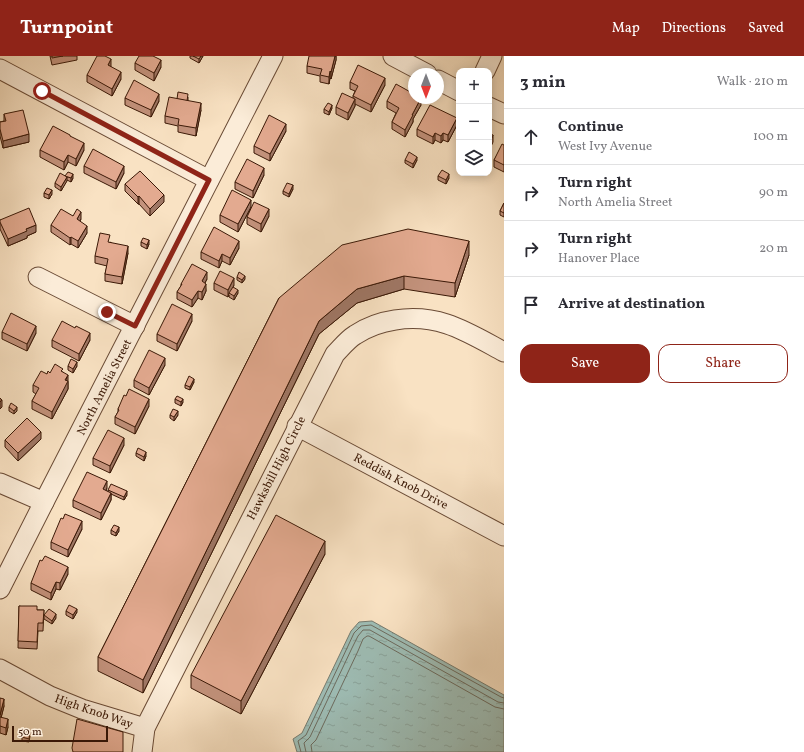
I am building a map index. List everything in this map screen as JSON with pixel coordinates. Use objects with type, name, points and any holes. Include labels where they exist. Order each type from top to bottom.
[{"type":"street","points":[[7,56],[0,69],[209,180]]},
{"type":"street","name":"North Amelia Street","points":[[0,589],[273,56]]},
{"type":"street","points":[[393,56],[416,68]]},
{"type":"street","points":[[486,68],[492,56]]},
{"type":"street","points":[[444,83],[456,89]]},
{"type":"street","points":[[492,108],[504,114]]},
{"type":"street","points":[[38,277],[135,326]]},
{"type":"street","name":"Hawksbill High Circle","points":[[142,752],[145,728],[297,426],[335,354],[354,335],[381,322],[411,318],[437,321],[462,330],[504,352]]},
{"type":"street","name":"Reddish Knob Drive","points":[[297,426],[504,536]]},
{"type":"street","points":[[0,483],[44,502]]},
{"type":"street","name":"High Knob Way","points":[[0,669],[50,696],[82,709],[145,728]]},
{"type":"water","points":[[372,621],[504,695],[504,752],[297,752],[293,739],[302,733],[351,631],[359,622]]},
{"type":"building","points":[[52,56],[63,56],[52,58]]},
{"type":"building","points":[[97,56],[105,56],[111,59],[108,65],[121,72],[112,89],[87,75]]},
{"type":"building","points":[[139,56],[153,56],[161,60],[154,73],[135,63]]},
{"type":"building","points":[[193,56],[201,56],[199,59]]},
{"type":"building","points":[[309,56],[335,56],[329,77],[320,75],[322,69],[307,66]]},
{"type":"building","points":[[358,65],[385,78],[371,105],[353,96],[358,86],[350,82]]},
{"type":"building","points":[[134,80],[159,94],[151,110],[125,98]]},
{"type":"building","points":[[396,84],[408,91],[408,104],[418,104],[405,130],[392,122],[399,108],[387,101]]},
{"type":"building","points":[[178,92],[188,94],[187,101],[177,99]]},
{"type":"building","points":[[342,93],[355,99],[348,113],[336,107]]},
{"type":"building","points":[[169,97],[201,103],[196,128],[178,125],[179,119],[165,116]]},
{"type":"building","points":[[328,103],[332,105],[329,112],[324,109]]},
{"type":"building","points":[[430,105],[456,118],[448,135],[443,133],[441,136],[435,133],[433,137],[417,129]]},
{"type":"building","points":[[23,110],[29,134],[3,141],[0,122],[6,121],[4,114]]},
{"type":"building","points":[[269,115],[286,124],[270,154],[254,146]]},
{"type":"building","points":[[53,126],[84,143],[76,159],[68,155],[64,162],[40,150]]},
{"type":"building","points":[[502,144],[504,145],[504,165],[494,160]]},
{"type":"building","points":[[93,149],[124,166],[116,182],[84,166]]},
{"type":"building","points":[[409,152],[417,157],[413,164],[405,160]]},
{"type":"building","points":[[247,159],[264,168],[253,191],[235,182]]},
{"type":"building","points":[[442,170],[449,174],[446,180],[438,176]]},
{"type":"building","points":[[140,171],[164,195],[150,209],[139,196],[138,197],[125,184]]},
{"type":"building","points":[[68,172],[73,174],[71,178],[65,176]]},
{"type":"building","points":[[60,173],[67,177],[61,187],[55,183]]},
{"type":"building","points":[[287,183],[293,185],[289,194],[283,191]]},
{"type":"building","points":[[47,188],[52,190],[49,195],[44,193]]},
{"type":"building","points":[[232,190],[251,200],[238,224],[220,215]]},
{"type":"building","points":[[254,202],[269,209],[261,224],[247,217]]},
{"type":"building","points":[[504,203],[504,213],[500,211]]},
{"type":"building","points":[[29,208],[36,225],[26,229],[27,231],[8,239],[0,220]]},
{"type":"building","points":[[61,209],[73,216],[77,209],[81,212],[77,219],[87,226],[78,241],[71,237],[70,238],[51,225]]},
{"type":"building","points":[[214,227],[239,241],[230,258],[222,254],[219,261],[201,252]]},
{"type":"building","points":[[408,229],[469,241],[455,283],[404,276],[357,289],[319,321],[143,680],[98,657],[279,298],[342,245]]},
{"type":"building","points":[[100,233],[110,235],[108,242],[128,246],[122,277],[105,274],[108,259],[95,256]]},
{"type":"building","points":[[143,238],[149,240],[147,245],[141,242]]},
{"type":"building","points":[[192,264],[207,272],[202,281],[206,284],[202,292],[198,291],[192,300],[177,292]]},
{"type":"building","points":[[220,271],[234,278],[228,290],[214,283]]},
{"type":"building","points":[[239,272],[245,276],[242,280],[237,277]]},
{"type":"building","points":[[233,287],[238,290],[234,296],[229,293]]},
{"type":"building","points":[[172,304],[192,314],[177,344],[157,334]]},
{"type":"building","points":[[11,313],[36,326],[27,344],[2,332]]},
{"type":"building","points":[[62,321],[75,328],[76,326],[90,333],[79,354],[52,340]]},
{"type":"building","points":[[149,350],[165,358],[149,388],[134,380]]},
{"type":"building","points":[[71,359],[77,362],[73,369],[68,366]]},
{"type":"building","points":[[55,364],[63,369],[61,371],[68,375],[65,380],[68,381],[52,412],[32,401],[39,388],[33,385],[41,371],[47,374],[48,371],[50,373]]},
{"type":"building","points":[[189,376],[194,379],[190,387],[185,385]]},
{"type":"building","points":[[129,389],[149,399],[135,427],[115,417],[124,395],[126,396]]},
{"type":"building","points":[[177,396],[183,399],[181,402],[175,399]]},
{"type":"building","points":[[11,403],[17,407],[14,411],[9,407]]},
{"type":"building","points":[[173,409],[178,411],[174,417],[170,415]]},
{"type":"building","points":[[27,418],[41,432],[18,453],[5,440]]},
{"type":"building","points":[[108,430],[124,438],[110,466],[93,458]]},
{"type":"building","points":[[138,448],[146,452],[144,457],[136,453]]},
{"type":"building","points":[[87,472],[107,481],[103,489],[111,493],[101,513],[73,500]]},
{"type":"building","points":[[111,484],[127,491],[124,497],[108,490]]},
{"type":"building","points":[[65,514],[82,521],[68,550],[51,542],[61,518],[63,519]]},
{"type":"building","points":[[276,515],[325,541],[241,701],[191,675]]},
{"type":"building","points":[[114,525],[119,527],[116,533],[111,530]]},
{"type":"building","points":[[45,556],[68,567],[60,583],[56,582],[51,593],[31,583],[40,560],[42,561]]},
{"type":"building","points":[[69,605],[77,609],[73,615],[66,611]]},
{"type":"building","points":[[19,606],[37,606],[37,610],[44,610],[43,623],[38,623],[37,642],[18,641]]},
{"type":"building","points":[[49,609],[56,614],[52,621],[44,615]]},
{"type":"building","points":[[0,698],[4,699],[0,715]]},
{"type":"building","points":[[0,717],[8,719],[6,728],[0,726]]},
{"type":"building","points":[[77,719],[123,732],[123,752],[73,752],[72,748]]},
{"type":"building","points":[[23,731],[30,732],[29,739],[22,737]]},
{"type":"route","points":[[42,91],[209,180],[135,326],[107,312]]}]
